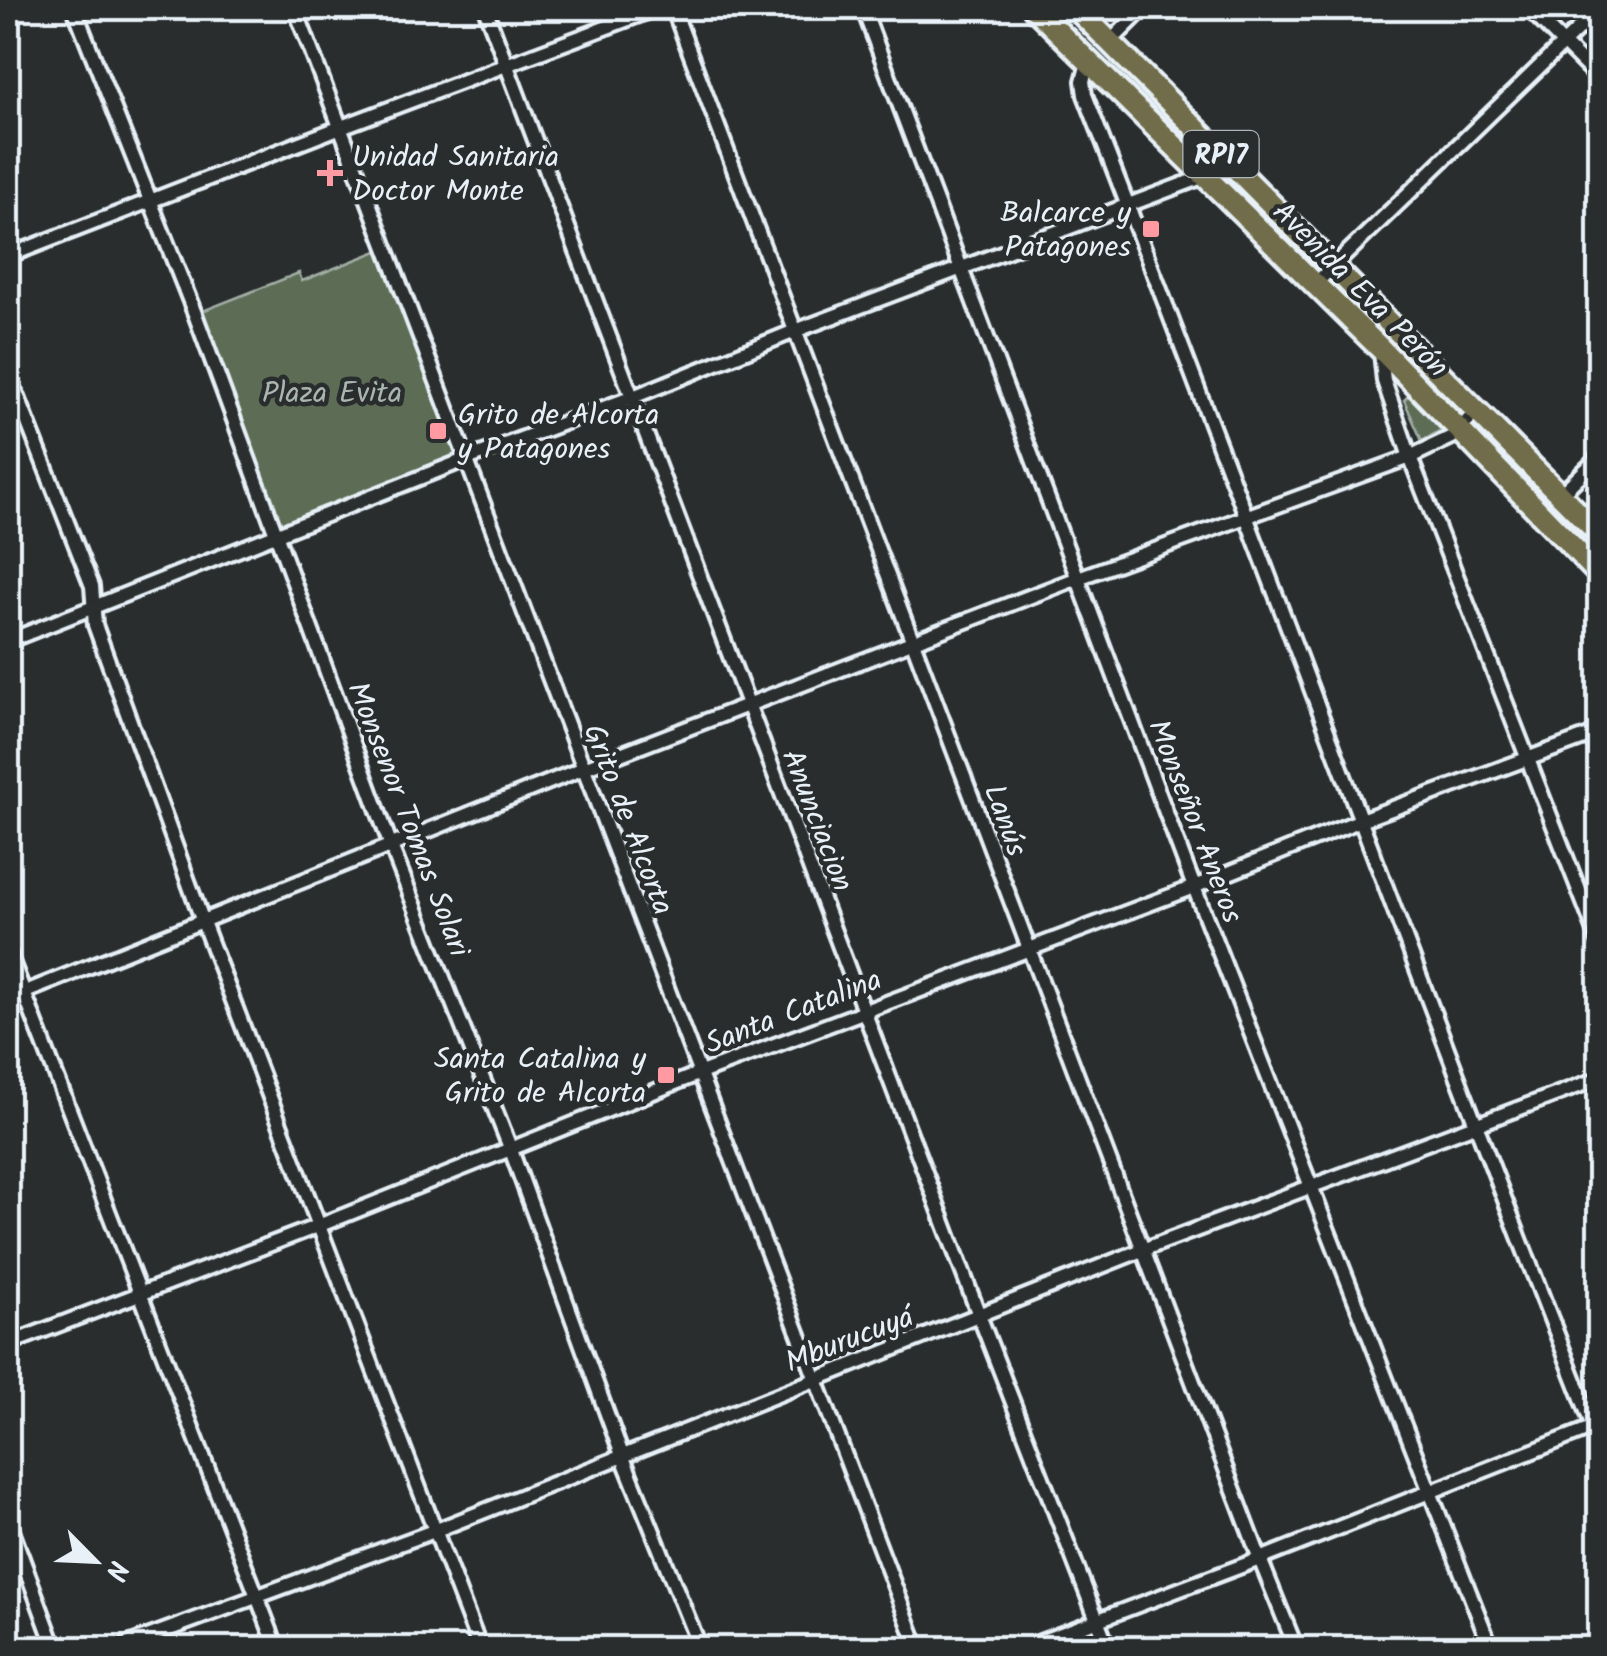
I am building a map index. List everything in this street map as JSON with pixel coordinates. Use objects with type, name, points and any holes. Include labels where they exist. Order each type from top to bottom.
[{"type":"main road","name":"Avenida Eva Perón","points":[[1034,8],[1381,349],[1600,575]]},
{"type":"main road","name":"Avenida Eva Perón","points":[[1076,8],[1600,535]]},
{"type":"street","name":"Monsenor Tomas Solari","points":[[74,8],[195,314],[622,1455],[700,1648]]},
{"type":"street","name":"Grito de Alcorta","points":[[294,8],[918,1648]]},
{"type":"street","name":"Anunciacion","points":[[485,8],[1108,1648]]},
{"type":"street","points":[[8,256],[658,8]]},
{"type":"street","name":"Lanús","points":[[673,8],[1296,1648]]},
{"type":"street","name":"Monseñor Aneros","points":[[863,8],[1194,887],[1490,1648]]},
{"type":"street","points":[[1110,42],[1144,8]]},
{"type":"street","points":[[1528,8],[1600,80]]},
{"type":"street","points":[[1316,284],[1600,8]]},
{"type":"street","points":[[1088,64],[1083,81],[1085,95],[1248,516],[1474,1125],[1600,1444]]},
{"type":"street","points":[[8,641],[795,331],[1204,176]]},
{"type":"street","points":[[1381,349],[1384,381],[1410,456],[1600,944]]},
{"type":"street","points":[[8,372],[92,586],[95,625],[203,922],[480,1648]]},
{"type":"street","points":[[8,999],[584,768],[1078,578],[1410,456],[1452,437],[1478,411]]},
{"type":"street","points":[[1560,495],[1600,456]]},
{"type":"street","name":"Santa Catalina","points":[[8,1344],[318,1226],[698,1074],[1600,732]]},
{"type":"street","points":[[8,951],[277,1648]]},
{"type":"street","name":"Mburucuyá","points":[[118,1648],[434,1531],[1142,1250],[1600,1078]]},
{"type":"street","points":[[1024,1648],[1596,1426]]},
{"type":"street","points":[[8,1520],[55,1648]]},
{"type":"green space","points":[[1113,61],[1321,269],[1318,272],[1110,64]]},
{"type":"green space","name":"Plaza Evita","points":[[385,248],[467,459],[275,534],[195,314],[299,273],[302,281]]},
{"type":"green space","points":[[1331,279],[1467,415],[1463,417],[1329,282]]},
{"type":"green space","points":[[1410,394],[1441,430],[1422,441],[1404,400]]},
{"type":"green space","points":[[1475,423],[1599,550],[1599,555],[1472,426]]},
{"type":"place","name":"Unidad Sanitaria Doctor Monte","points":[[330,173]]},
{"type":"place","name":"Balcarce y Patagones","points":[[1151,229]]},
{"type":"place","name":"Grito de Alcorta y Patagones","points":[[438,431]]},
{"type":"place","name":"Santa Catalina y Grito de Alcorta","points":[[666,1075]]}]
